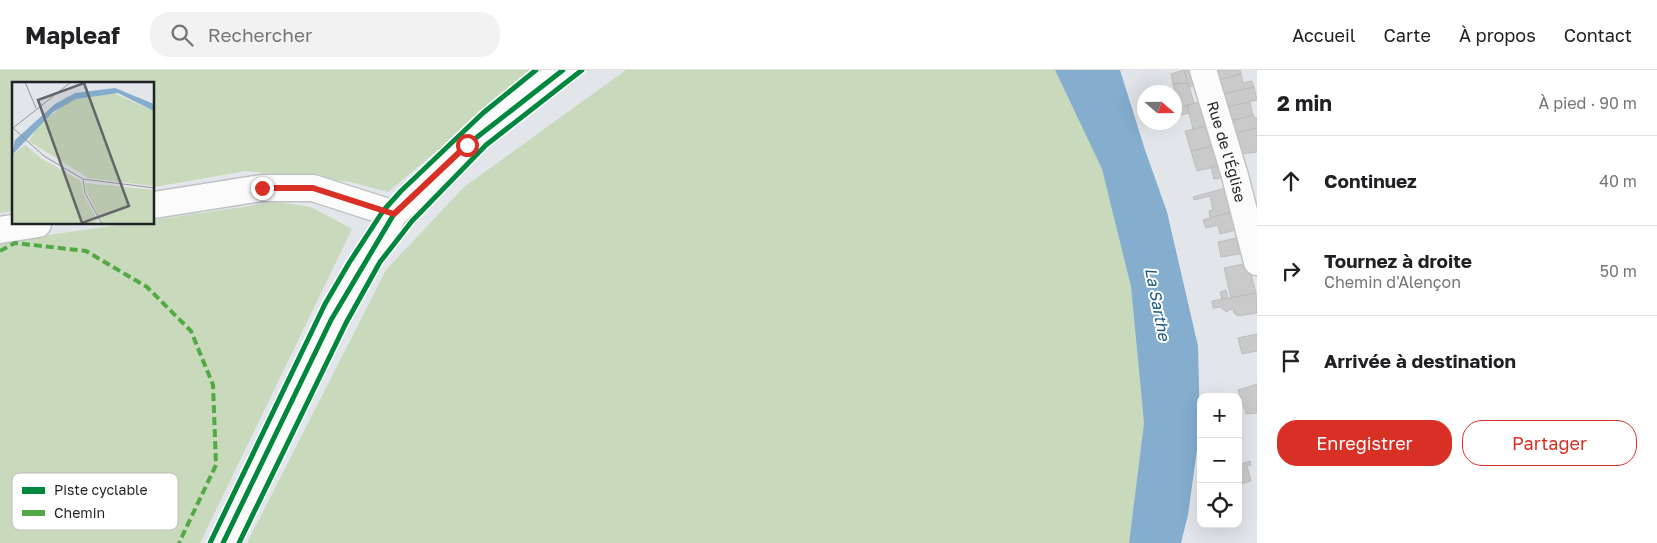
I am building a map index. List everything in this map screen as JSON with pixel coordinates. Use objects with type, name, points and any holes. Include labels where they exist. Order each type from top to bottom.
[{"type":"street","points":[[222,543],[331,320],[394,214],[467,145],[563,70]]},
{"type":"street","name":"Rue de l'Église","points":[[1203,70],[1257,262]]},
{"type":"street","points":[[155,205],[262,188],[313,188],[394,214]]},
{"type":"street","points":[[0,230],[32,225]]},
{"type":"green space","points":[[0,70],[534,70],[388,192],[351,182],[246,171],[155,187],[155,82],[12,82],[12,211],[0,213]]},
{"type":"green space","points":[[626,70],[1055,70],[1102,169],[1131,287],[1144,423],[1129,543],[247,543],[386,270],[464,187]]},
{"type":"green space","points":[[277,202],[311,207],[352,229],[200,543],[0,543],[0,242],[118,225],[155,225],[155,220]]},
{"type":"water","name":"La Sarthe","points":[[1055,70],[1120,70],[1137,124],[1137,130],[1139,130],[1167,212],[1198,346],[1199,393],[1197,393],[1197,450],[1188,515],[1181,543],[1129,543],[1144,423],[1131,287],[1102,169]]},
{"type":"building","points":[[1184,70],[1188,83],[1173,84],[1171,74]]},
{"type":"building","points":[[1184,70],[1191,70],[1195,86],[1189,87]]},
{"type":"building","points":[[1216,70],[1240,70],[1241,74],[1219,80]]},
{"type":"building","points":[[1241,74],[1243,83],[1252,81],[1254,87],[1223,94],[1219,80]]},
{"type":"building","points":[[1188,83],[1194,103],[1182,107],[1182,85],[1173,84]]},
{"type":"building","points":[[1254,87],[1257,100],[1227,107],[1223,94]]},
{"type":"building","points":[[1204,101],[1211,125],[1193,129],[1187,105]]},
{"type":"building","points":[[1250,102],[1253,115],[1231,121],[1227,107]]},
{"type":"building","points":[[1187,105],[1189,113],[1182,115],[1182,107]]},
{"type":"building","points":[[1253,115],[1257,118],[1257,128],[1235,133],[1231,121]]},
{"type":"building","points":[[1211,125],[1217,145],[1191,151],[1185,131]]},
{"type":"building","points":[[1257,128],[1257,152],[1242,154],[1235,133]]},
{"type":"building","points":[[1217,145],[1223,165],[1197,171],[1191,151]]},
{"type":"building","points":[[1223,165],[1226,177],[1214,179],[1211,167]]},
{"type":"building","points":[[1229,187],[1235,211],[1210,218],[1209,211],[1213,210],[1210,196],[1194,200],[1193,197]]},
{"type":"building","points":[[1235,211],[1240,229],[1220,234],[1218,225],[1206,228],[1203,220]]},
{"type":"building","points":[[1241,237],[1245,253],[1221,257],[1218,242]]},
{"type":"building","points":[[1248,263],[1256,293],[1231,298],[1224,268]]},
{"type":"building","points":[[1226,290],[1228,298],[1222,299],[1220,292]]},
{"type":"building","points":[[1256,293],[1257,313],[1238,316],[1234,313],[1233,309],[1227,312],[1220,307],[1213,308],[1212,301]]},
{"type":"building","points":[[1257,334],[1257,351],[1242,354],[1238,338]]},
{"type":"building","points":[[1257,384],[1257,413],[1246,414],[1242,402],[1242,393],[1239,393],[1238,390]]},
{"type":"building","points":[[1250,461],[1251,465],[1247,466],[1251,481],[1242,484],[1242,483],[1242,464]]},
{"type":"marked path","points":[[0,251],[15,243],[86,251],[147,287],[191,331],[213,385],[216,465],[179,543]]},
{"type":"cycle path","points":[[210,543],[325,304],[383,211],[401,191],[483,113],[536,70]]},
{"type":"cycle path","points":[[223,543],[331,320],[394,214],[467,145],[563,70]]},
{"type":"cycle path","points":[[239,543],[346,323],[380,262],[412,221],[486,145],[582,70]]},
{"type":"route","points":[[262,188],[313,188],[394,214],[467,145]]}]
